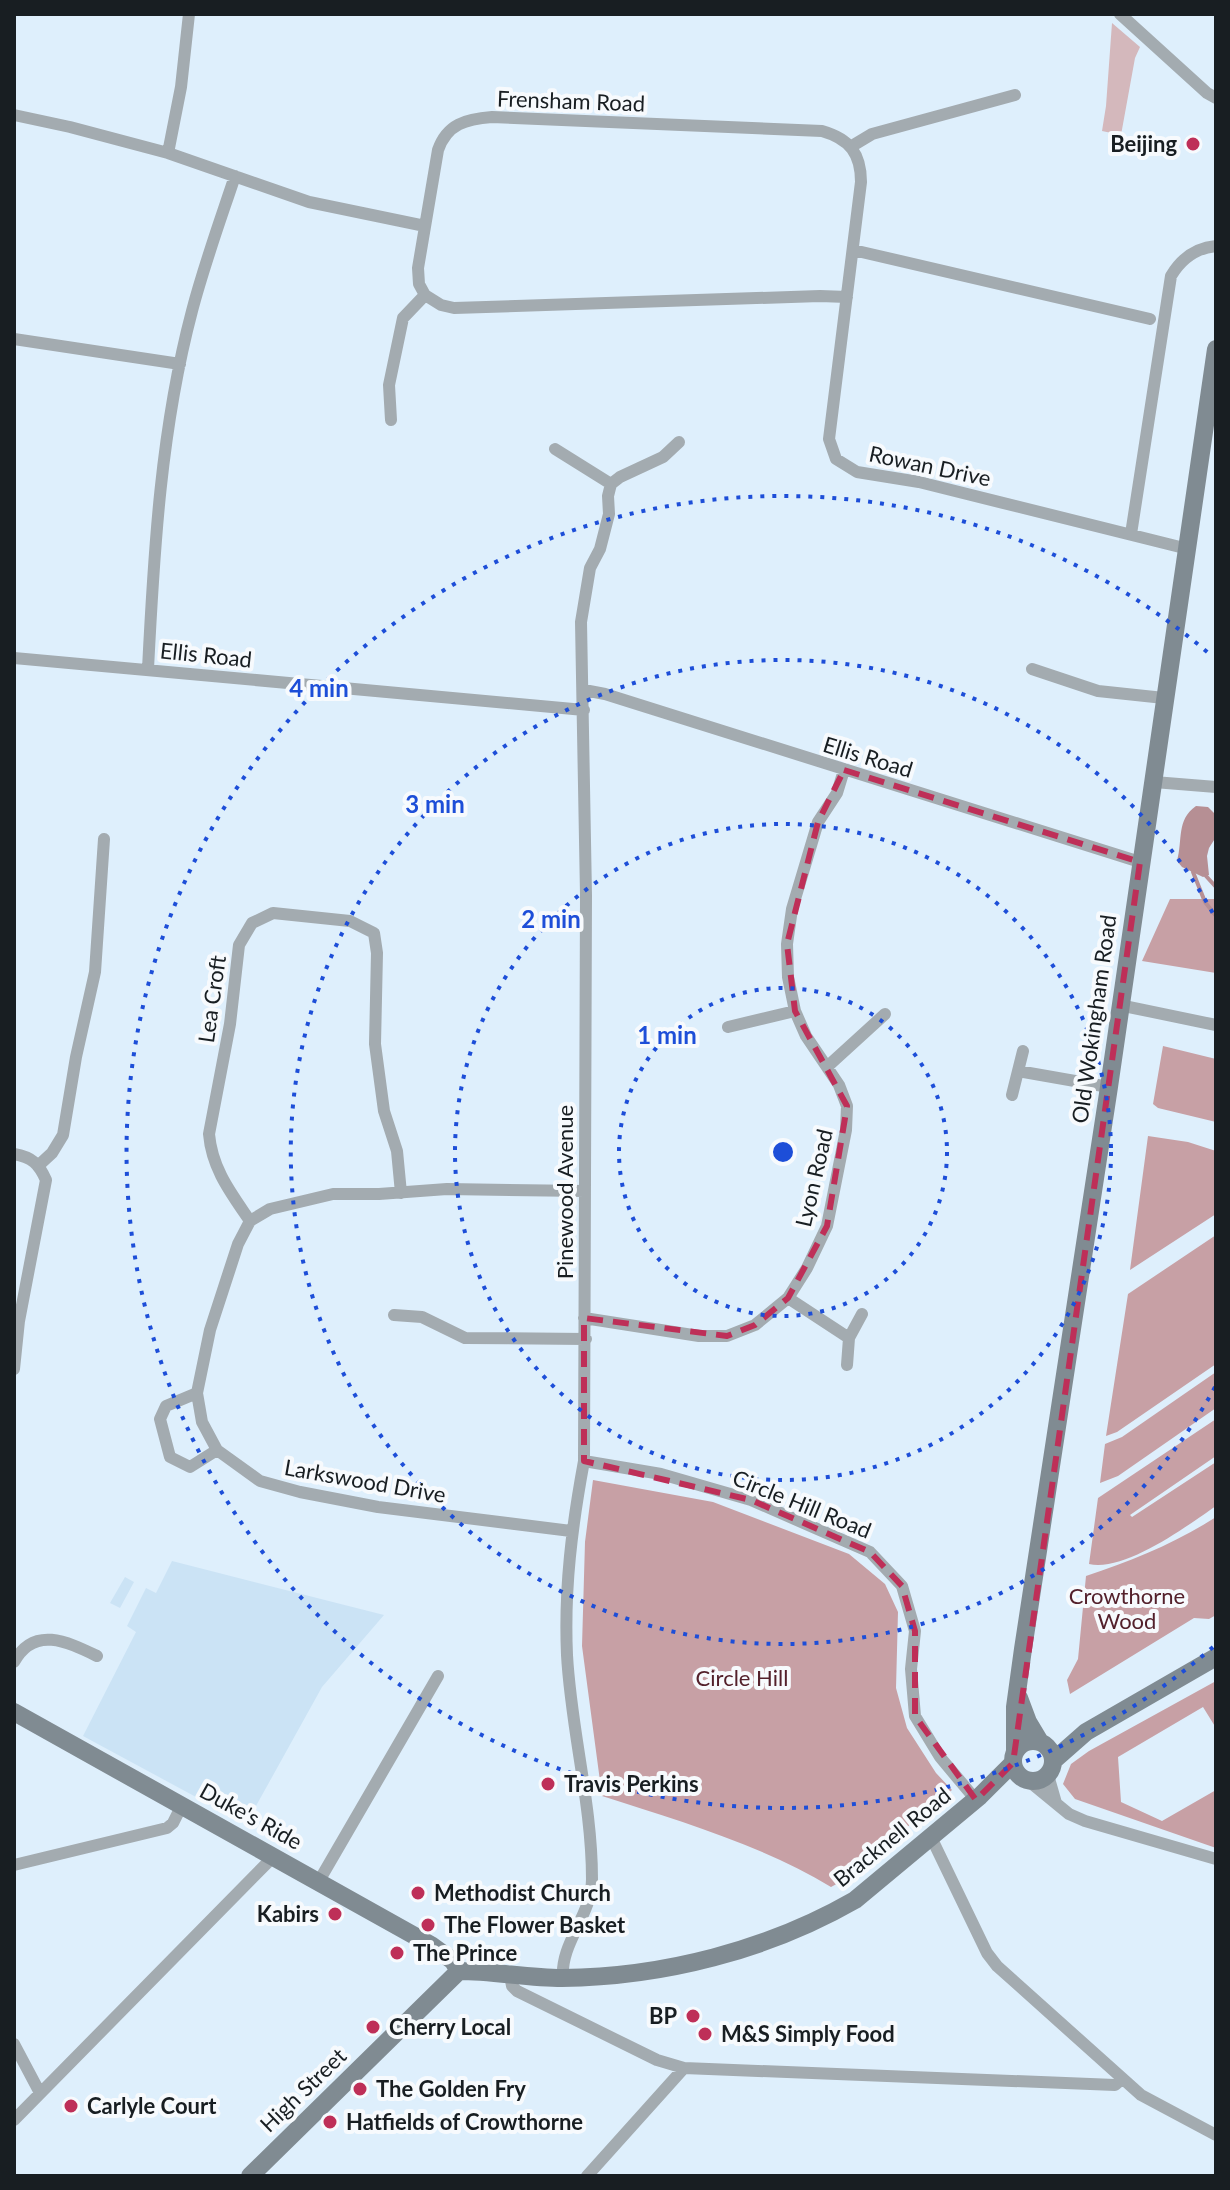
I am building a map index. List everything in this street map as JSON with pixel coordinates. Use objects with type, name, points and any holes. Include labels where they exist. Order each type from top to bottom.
[{"type":"street","points":[[168,153],[181,87],[189,14]]},
{"type":"street","points":[[1120,14],[1216,98]]},
{"type":"street","points":[[852,146],[872,134],[1015,95]]},
{"type":"street","points":[[14,115],[168,153],[309,202],[425,226]]},
{"type":"street","name":"Frensham Road","points":[[425,295],[419,284],[418,268],[442,140],[455,126],[467,120],[492,117],[822,131],[837,135],[852,146]]},
{"type":"street","name":"Rowan Drive","points":[[852,146],[861,168],[829,439],[836,459],[857,472],[905,478],[1188,549]]},
{"type":"street","points":[[148,669],[155,537],[180,364],[195,301],[235,176]]},
{"type":"street","points":[[1131,534],[1171,276],[1179,262],[1204,247],[1216,246]]},
{"type":"street","points":[[853,250],[1150,319]]},
{"type":"street","points":[[391,420],[389,385],[403,318],[425,295],[441,305],[454,308],[847,297]]},
{"type":"street","points":[[14,339],[180,364]]},
{"type":"street","name":"Old Wokingham Road","points":[[1033,1762],[1028,1722],[1018,1695],[1216,349]]},
{"type":"street","points":[[555,449],[611,484],[663,457],[679,442]]},
{"type":"street","name":"Pinewood Avenue","points":[[563,1978],[564,1959],[586,1911],[592,1886],[567,1656],[566,1590],[571,1531],[584,1461],[586,1339],[584,690],[581,622],[590,568],[600,549],[609,514],[611,484]]},
{"type":"street","name":"Ellis Road","points":[[14,658],[584,710]]},
{"type":"street","points":[[1032,669],[1098,691],[1164,698]]},
{"type":"street","name":"Ellis Road","points":[[584,690],[1140,862]]},
{"type":"street","name":"Lyon Road","points":[[584,1318],[699,1336],[727,1336],[755,1325],[788,1298],[807,1268],[827,1226],[846,1130],[847,1106],[828,1066],[806,1036],[795,1011],[788,977],[787,944],[792,909],[818,822],[837,793],[844,770]]},
{"type":"street","points":[[1154,782],[1216,787]]},
{"type":"street","points":[[39,1165],[52,1153],[63,1135],[95,972],[104,839]]},
{"type":"street","name":"Lea Croft","points":[[250,1221],[220,1178],[210,1150],[209,1134],[230,1024],[239,945],[252,923],[273,913],[350,921],[374,933],[377,953],[375,1044],[384,1111],[397,1151],[401,1193]]},
{"type":"street","points":[[1119,1005],[1216,1025]]},
{"type":"street","points":[[728,1027],[795,1011]]},
{"type":"street","points":[[828,1066],[885,1014]]},
{"type":"street","points":[[1012,1095],[1023,1051]]},
{"type":"street","points":[[1018,1071],[1109,1087]]},
{"type":"street","points":[[14,1154],[27,1156],[39,1165],[46,1180],[19,1321],[14,1369]]},
{"type":"street","points":[[250,1221],[270,1209],[333,1194],[447,1189],[585,1191]]},
{"type":"street","name":"Larkswood Drive","points":[[250,1221],[238,1244],[210,1330],[197,1393],[202,1422],[217,1450],[260,1481],[300,1492],[378,1507],[571,1531]]},
{"type":"street","points":[[788,1298],[849,1338]]},
{"type":"street","points":[[847,1365],[849,1338],[862,1314]]},
{"type":"street","points":[[394,1315],[422,1317],[465,1338],[586,1339]]},
{"type":"street","points":[[197,1393],[166,1406],[160,1419],[170,1457],[190,1467],[217,1450]]},
{"type":"street","name":"Circle Hill Road","points":[[584,1461],[661,1474],[751,1500],[870,1552],[902,1586],[915,1631],[911,1669],[915,1716],[940,1757],[978,1798]]},
{"type":"street","points":[[14,1662],[24,1648],[53,1639],[97,1656]]},
{"type":"street","name":"Bracknell Road","points":[[459,1971],[563,1978],[651,1970],[716,1956],[769,1939],[855,1900],[978,1798],[1033,1762],[1216,1657]]},
{"type":"street","points":[[319,1881],[438,1676]]},
{"type":"street","name":"Duke's Ride","points":[[14,1712],[431,1945],[453,1961],[459,1971]]},
{"type":"street","points":[[1033,1762],[1056,1803],[1069,1814],[1216,1859]]},
{"type":"street","points":[[1033,1762],[1056,1803]]},
{"type":"street","points":[[14,1865],[167,1828],[182,1805]]},
{"type":"street","points":[[931,1837],[987,1953],[997,1966],[1141,2095],[1216,2135]]},
{"type":"street","points":[[14,2120],[274,1856]]},
{"type":"street","name":"High Street","points":[[250,2176],[459,1971]]},
{"type":"street","points":[[510,1975],[512,1986],[517,1991],[657,2060],[684,2068],[1099,2085],[1115,2085],[1122,2079]]},
{"type":"street","points":[[14,2044],[40,2093]]},
{"type":"street","points":[[587,2176],[684,2068]]},
{"type":"highlighted area","points":[[844,770],[1140,862],[1013,1763],[976,1800],[915,1716],[915,1631],[902,1586],[870,1552],[751,1500],[584,1461],[584,1318],[727,1336],[755,1325],[788,1298],[827,1226],[847,1106],[795,1011],[787,944],[818,822]]},
{"type":"shaded area","points":[[1112,23],[1140,47],[1135,58],[1121,135],[1102,131]]},
{"type":"shaded area","points":[[1196,806],[1208,807],[1216,815],[1216,837],[1207,856],[1209,875],[1203,877],[1182,867],[1177,861],[1185,818]]},
{"type":"shaded area","points":[[172,1561],[384,1615],[322,1687],[246,1824],[83,1736],[136,1632],[127,1626],[146,1588],[156,1593]]},
{"type":"shaded area","points":[[125,1577],[134,1582],[120,1608],[110,1603]]},
{"type":"green space","points":[[1170,899],[1216,899],[1216,973],[1142,961]]},
{"type":"green space","points":[[1163,1046],[1216,1059],[1216,1122],[1158,1108],[1153,1104]]},
{"type":"green space","points":[[1148,1136],[1188,1142],[1216,1151],[1216,1214],[1130,1270]]},
{"type":"green space","points":[[1216,1235],[1216,1364],[1117,1432],[1106,1436],[1128,1294]]},
{"type":"green space","points":[[1216,1372],[1216,1408],[1118,1476],[1100,1483],[1105,1444],[1122,1437]]},
{"type":"green space","name":"Crowthorne Wood","points":[[1216,1419],[1216,1456],[1130,1515],[1132,1517],[1216,1462],[1216,1506],[1155,1546],[1120,1561],[1104,1565],[1089,1564],[1098,1498]]},
{"type":"green space","name":"Circle Hill","points":[[593,1480],[713,1502],[849,1554],[885,1584],[898,1612],[896,1688],[907,1728],[936,1773],[952,1790],[831,1887],[749,1847],[602,1796],[582,1646],[585,1542]]},
{"type":"green space","name":"Crowthorne Wood","points":[[1216,1517],[1216,1615],[1209,1619],[1194,1618],[1070,1694],[1067,1680],[1078,1659],[1086,1576],[1153,1551]]},
{"type":"green space","name":"Crowthorne Wood","points":[[1216,1681],[1216,1728],[1203,1707],[1118,1757],[1121,1802],[1162,1821],[1216,1790],[1216,1848],[1075,1799],[1063,1784],[1071,1764],[1089,1751]]},
{"type":"waterway","points":[[1193,872],[1205,902],[1216,916]]},
{"type":"waterway","points":[[1206,876],[1216,887]]},
{"type":"place","name":"Beijing","points":[[1193,144]]},
{"type":"place","name":"Travis Perkins","points":[[548,1784]]},
{"type":"place","name":"Methodist Church","points":[[418,1893]]},
{"type":"place","name":"Kabirs","points":[[335,1914]]},
{"type":"place","name":"The Flower Basket","points":[[428,1925]]},
{"type":"place","name":"The Prince","points":[[397,1953]]},
{"type":"place","name":"BP","points":[[693,2016]]},
{"type":"place","name":"Cherry Local","points":[[373,2027]]},
{"type":"place","name":"M&S Simply Food","points":[[705,2034]]},
{"type":"place","name":"The Golden Fry","points":[[360,2089]]},
{"type":"place","name":"Carlyle Court","points":[[71,2106]]},
{"type":"place","name":"Hatfields of Crowthorne","points":[[330,2122]]}]
